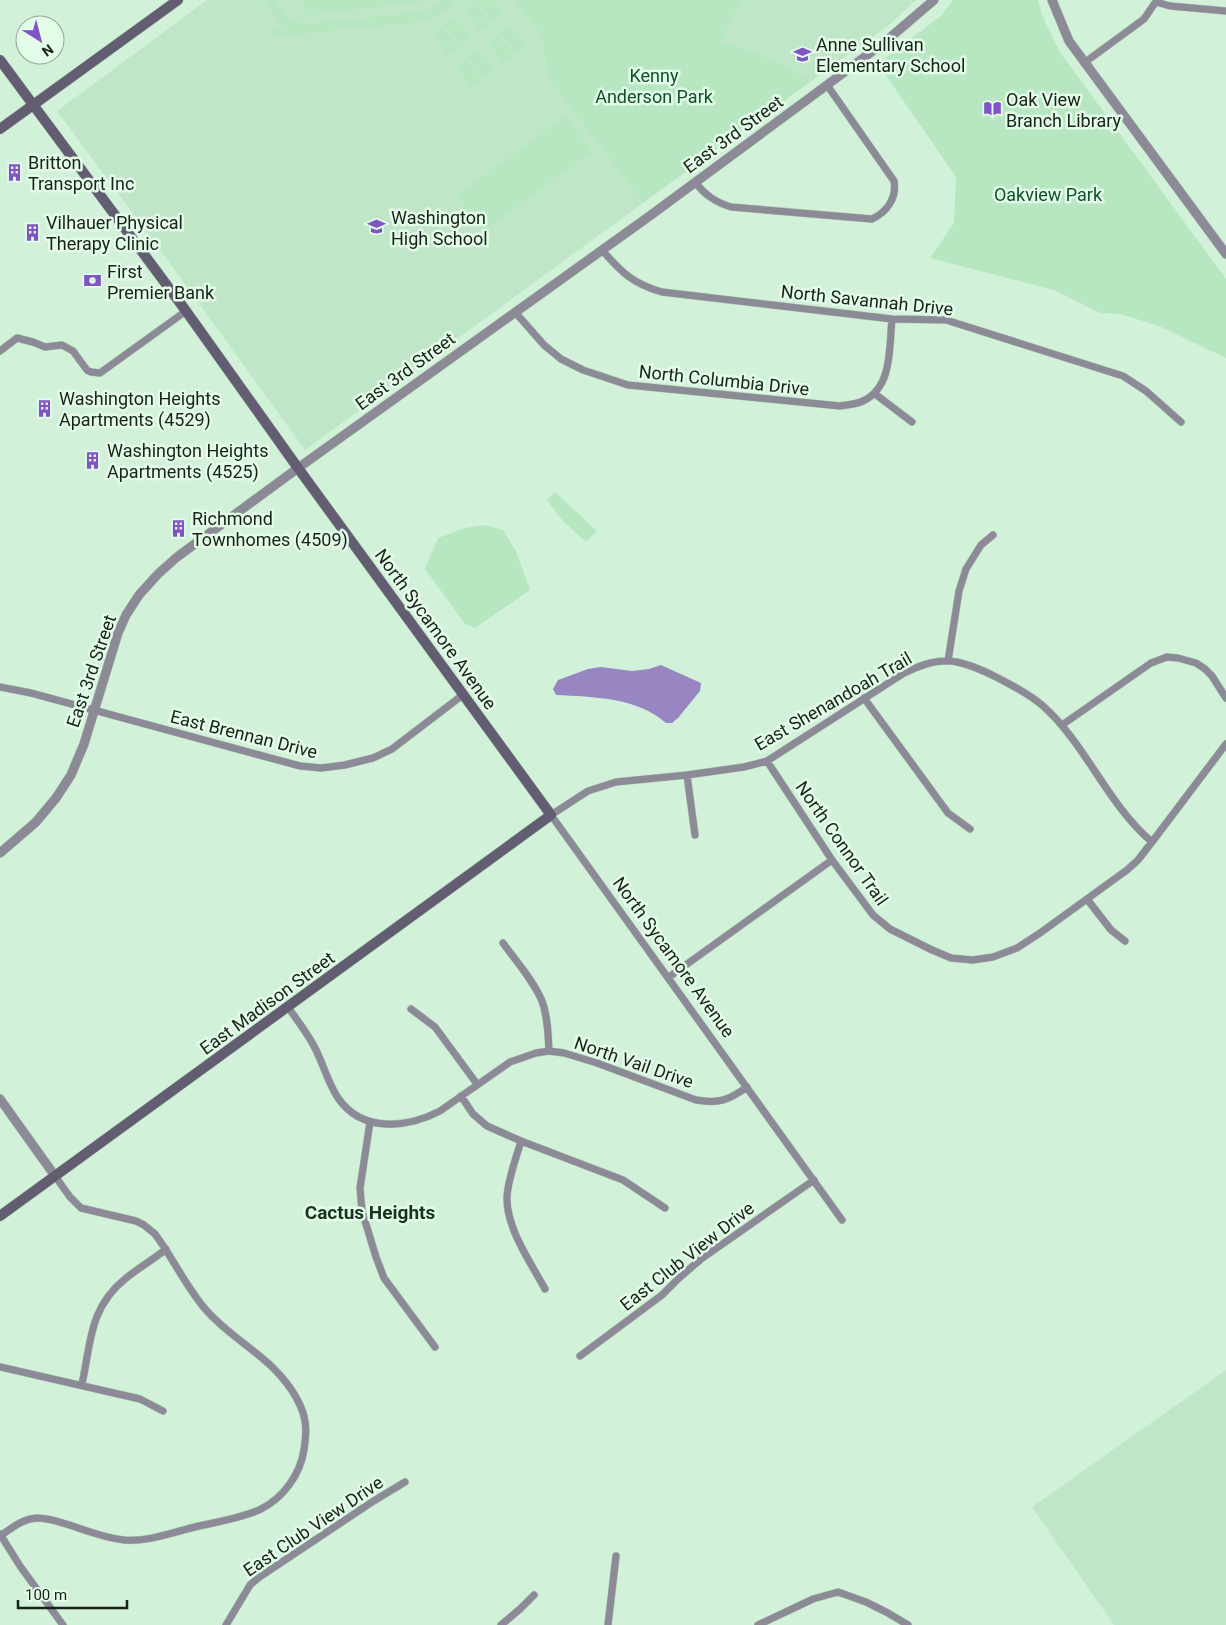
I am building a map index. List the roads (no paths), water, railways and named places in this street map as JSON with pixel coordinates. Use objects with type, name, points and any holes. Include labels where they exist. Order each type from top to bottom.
[{"type":"main road","points":[[0,129],[178,0]]},
{"type":"main road","name":"North Sycamore Avenue","points":[[0,60],[186,311],[551,815]]},
{"type":"main road","name":"East Madison Street","points":[[0,1216],[551,815]]},
{"type":"street","name":"East 3rd Street","points":[[0,853],[36,822],[61,791],[71,775],[81,752],[118,634],[126,615],[139,595],[158,574],[177,557],[298,468],[602,250],[827,85],[886,41],[934,0]]},
{"type":"street","points":[[1052,0],[1069,41],[1084,63],[1226,254]]},
{"type":"street","points":[[1084,63],[1144,19],[1156,1],[1170,6],[1226,11]]},
{"type":"street","points":[[695,182],[707,196],[720,204],[731,207],[872,218],[884,212],[892,201],[895,187],[894,181],[827,85]]},
{"type":"street","name":"North Savannah Drive","points":[[602,250],[617,268],[632,280],[646,288],[662,292],[892,319],[946,320],[1127,378],[1146,390],[1181,422]]},
{"type":"street","points":[[0,351],[17,338],[45,347],[62,345],[73,351],[87,370],[100,373],[186,311]]},
{"type":"street","name":"North Columbia Drive","points":[[514,312],[544,345],[561,359],[584,370],[628,386],[840,406],[861,402],[875,394]]},
{"type":"street","points":[[892,319],[884,379],[875,394],[912,422]]},
{"type":"street","points":[[948,661],[960,591],[966,569],[981,546],[993,535]]},
{"type":"street","points":[[1062,725],[1136,672],[1151,663],[1167,658],[1187,660],[1205,669],[1212,676],[1226,698]]},
{"type":"street","name":"East Shenandoah Trail","points":[[551,815],[588,791],[616,782],[688,776],[767,762],[904,673],[924,665],[948,661],[990,673],[1042,705],[1062,725],[1136,827],[1152,842]]},
{"type":"street","name":"East Brennan Drive","points":[[0,687],[31,693],[300,766],[321,768],[345,765],[373,758],[392,749],[464,694]]},
{"type":"street","points":[[864,698],[948,813],[970,829]]},
{"type":"street","name":"North Connor Trail","points":[[767,762],[866,909],[882,924],[922,946],[951,958],[973,960],[993,957],[1017,948],[1127,870],[1138,860],[1226,744]]},
{"type":"street","points":[[688,776],[696,834]]},
{"type":"street","name":"North Sycamore Avenue","points":[[551,815],[842,1220]]},
{"type":"street","points":[[669,977],[832,860]]},
{"type":"street","points":[[1087,899],[1111,930],[1125,941]]},
{"type":"street","points":[[503,943],[535,988],[542,1002],[546,1016],[549,1051]]},
{"type":"street","name":"North Vail Drive","points":[[288,1007],[314,1046],[338,1098],[351,1111],[370,1122],[392,1125],[418,1120],[440,1111],[510,1062],[536,1053],[549,1051],[597,1062],[696,1100],[724,1101],[736,1096],[747,1087]]},
{"type":"street","points":[[411,1010],[435,1027],[477,1084]]},
{"type":"street","points":[[461,1096],[473,1114],[487,1126],[623,1180],[665,1208]]},
{"type":"street","points":[[0,1099],[70,1197],[82,1208],[136,1221],[155,1234],[206,1310],[279,1373],[297,1398],[307,1430],[303,1456],[293,1480],[270,1504],[248,1514],[140,1540],[110,1538],[54,1520],[40,1518],[30,1518],[0,1535],[63,1625]]},
{"type":"street","points":[[370,1122],[360,1188],[362,1211],[384,1278],[435,1347]]},
{"type":"street","points":[[521,1141],[509,1184],[508,1214],[513,1230],[545,1289]]},
{"type":"street","name":"East Club View Drive","points":[[580,1356],[662,1294],[702,1260],[814,1180]]},
{"type":"street","points":[[82,1384],[94,1323],[103,1303],[124,1279],[166,1250]]},
{"type":"street","points":[[0,1367],[82,1384],[140,1399],[163,1411]]},
{"type":"street","name":"East Club View Drive","points":[[226,1625],[250,1585],[258,1578],[405,1482]]},
{"type":"street","points":[[608,1625],[616,1556]]},
{"type":"street","points":[[758,1625],[813,1599],[838,1592],[866,1602],[908,1625]]},
{"type":"street","points":[[500,1625],[534,1595]]},
{"type":"place","name":"Anne Sullivan Elementary School","points":[[802,54]]},
{"type":"place","name":"Oak View Branch Library","points":[[992,109]]},
{"type":"place","name":"Britton Transport Inc","points":[[14,172]]},
{"type":"place","name":"Washington High School","points":[[377,227]]},
{"type":"place","name":"Vilhauer Physical Therapy Clinic","points":[[32,232]]},
{"type":"place","name":"First Premier Bank","points":[[93,281]]},
{"type":"place","name":"Washington Heights Apartments (4529)","points":[[45,408]]},
{"type":"place","name":"Washington Heights Apartments (4525)","points":[[93,460]]},
{"type":"place","name":"Richmond Townhomes (4509)","points":[[178,528]]},
{"type":"district","name":"Cactus Heights","points":[[370,1212]]},
{"type":"park label","name":"Kenny Anderson Park","points":[[654,85]]},
{"type":"park label","name":"Oakview Park","points":[[1048,194]]}]
